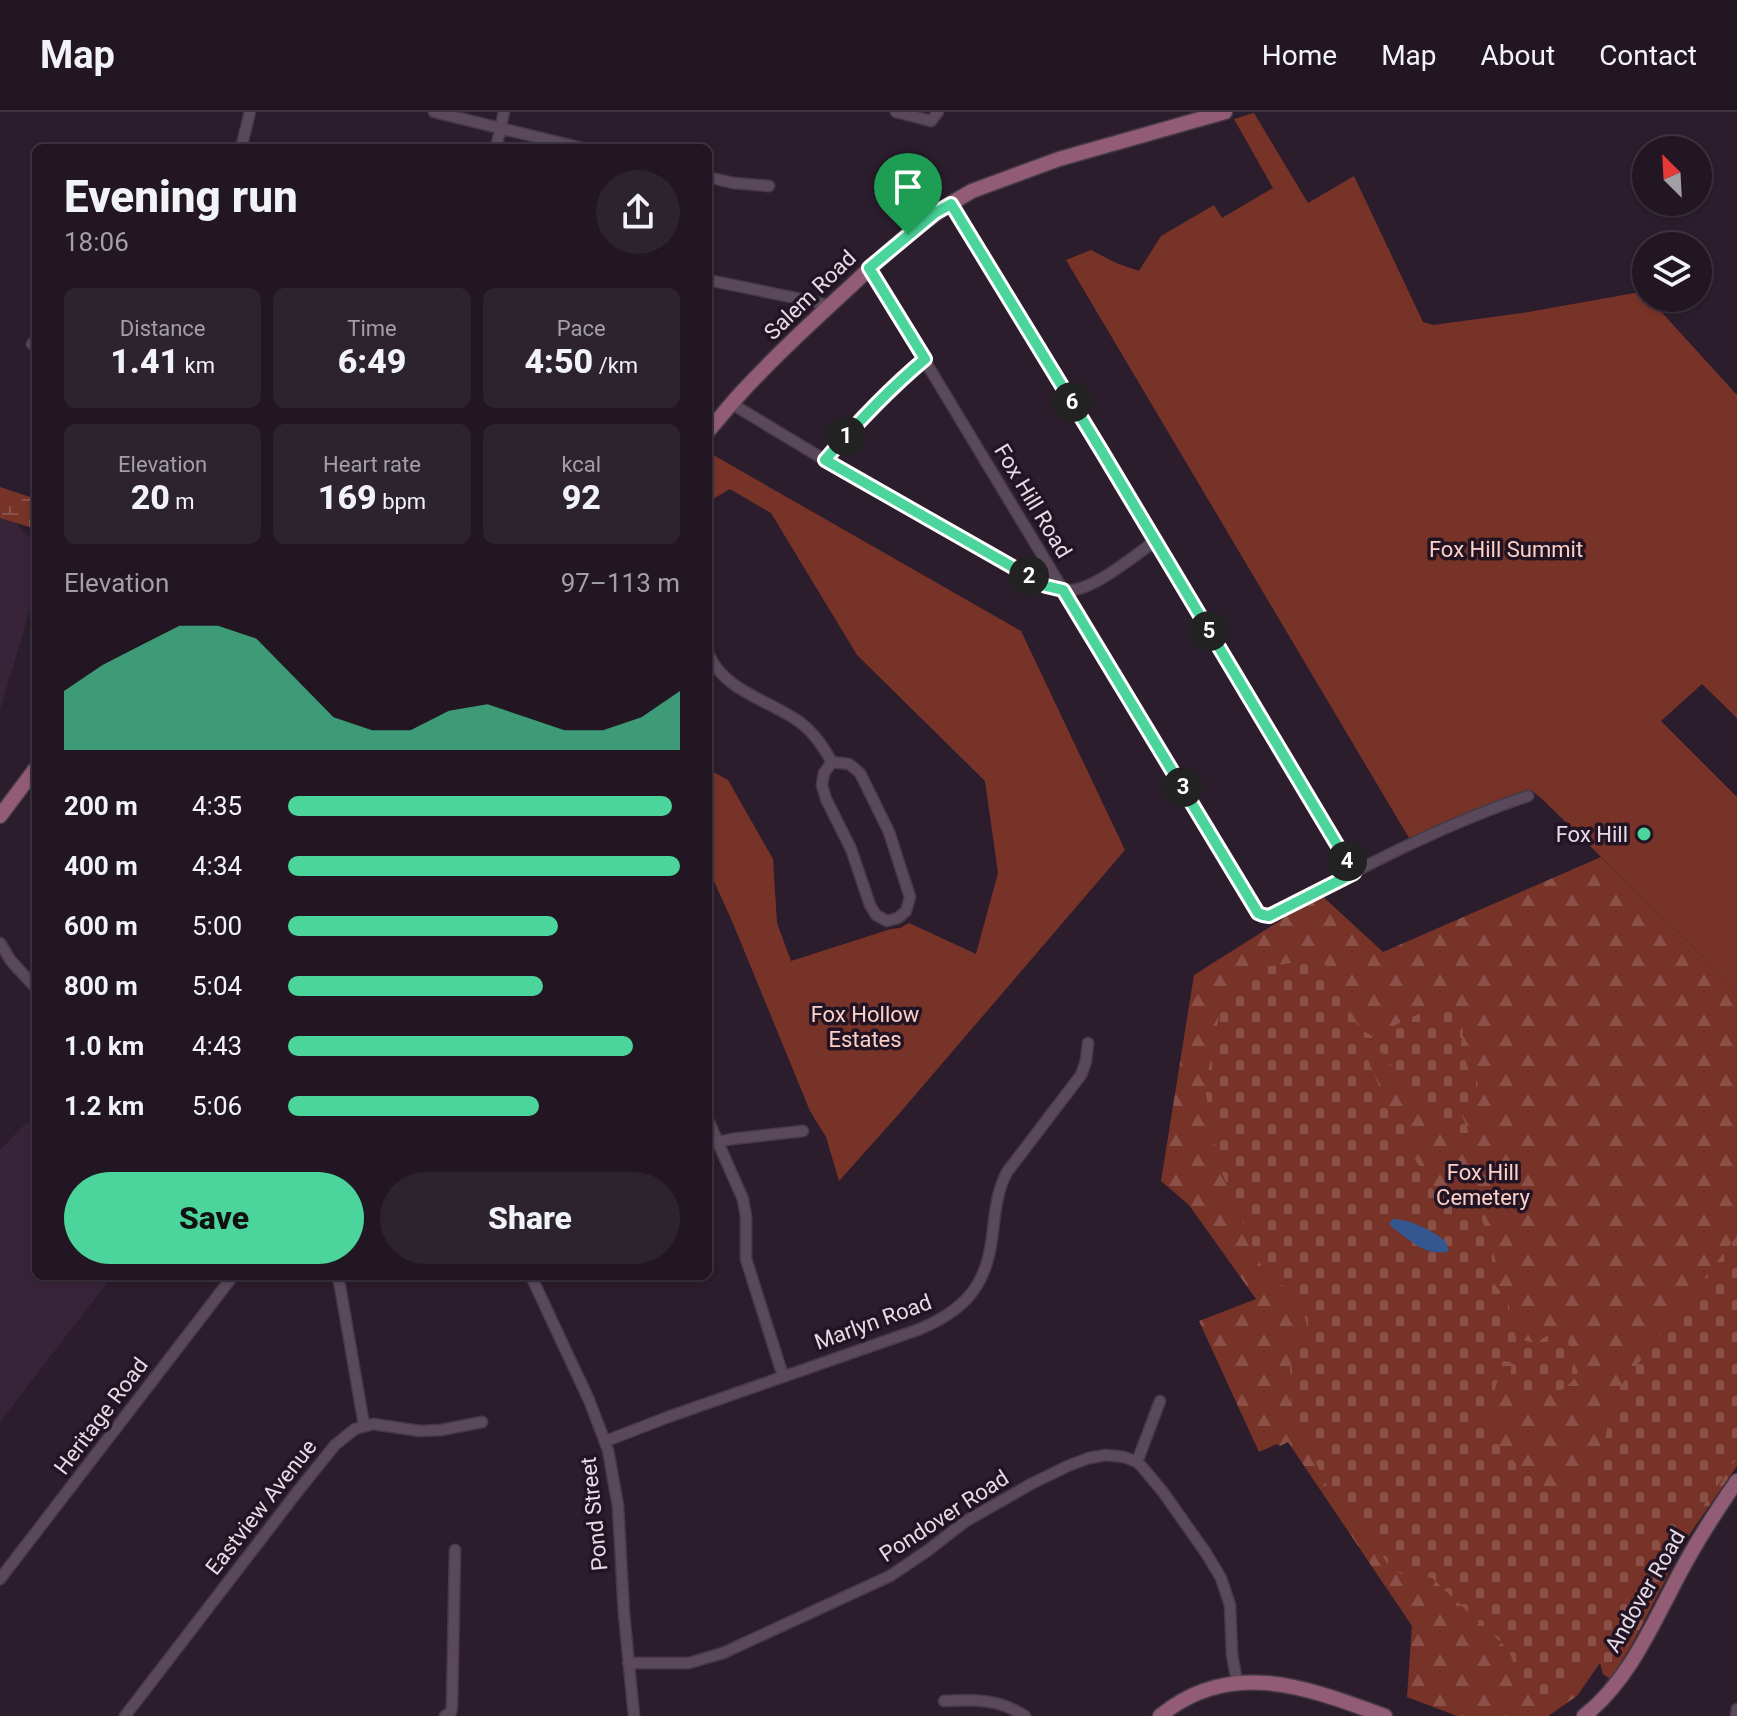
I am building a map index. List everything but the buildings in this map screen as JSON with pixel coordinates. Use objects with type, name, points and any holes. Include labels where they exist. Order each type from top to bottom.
[{"type":"main road","name":"Salem Road","points":[[712,426],[798,335],[869,268],[935,213],[972,191],[1059,159],[1225,112]]},
{"type":"main road","points":[[0,816],[32,773]]},
{"type":"main road","name":"Andover Road","points":[[1584,1716],[1602,1700],[1632,1660],[1688,1559],[1737,1481]]},
{"type":"main road","points":[[1160,1716],[1196,1693],[1237,1682],[1290,1686],[1385,1716]]},
{"type":"street","points":[[242,144],[250,112]]},
{"type":"street","points":[[434,112],[565,144]]},
{"type":"street","points":[[497,144],[504,112]]},
{"type":"street","points":[[896,112],[935,116]]},
{"type":"street","points":[[712,178],[769,186]]},
{"type":"street","points":[[951,204],[1354,873],[1469,818],[1528,796]]},
{"type":"street","name":"Fox Hill Road","points":[[869,268],[1258,913],[1269,916],[1354,873]]},
{"type":"street","points":[[712,281],[830,305]]},
{"type":"street","points":[[825,460],[865,414],[925,359]]},
{"type":"street","points":[[732,404],[1046,586],[1074,590],[1105,576],[1155,541]]},
{"type":"street","points":[[712,661],[727,679],[743,691],[809,730],[817,737],[832,762]]},
{"type":"street","points":[[832,762],[849,764],[860,773],[889,832],[910,897],[906,911],[898,918],[887,921],[876,915],[870,905],[851,849],[822,785],[824,773],[832,762]]},
{"type":"street","points":[[0,943],[11,961],[32,984]]},
{"type":"street","name":"Marlyn Road","points":[[606,1441],[920,1329],[950,1315],[963,1303],[988,1261],[995,1208],[1007,1172],[1081,1075],[1088,1043]]},
{"type":"street","points":[[783,1376],[746,1259],[743,1199],[713,1143],[803,1131]]},
{"type":"street","name":"Heritage Road","points":[[0,1579],[230,1280]]},
{"type":"street","points":[[338,1280],[364,1425],[420,1431],[482,1422]]},
{"type":"street","name":"Pond Street","points":[[533,1280],[606,1441],[618,1506],[634,1716]]},
{"type":"street","points":[[1160,1401],[1137,1462],[1163,1492],[1224,1584],[1232,1618],[1232,1654],[1237,1682]]},
{"type":"street","name":"Eastview Avenue","points":[[125,1716],[335,1445],[364,1425]]},
{"type":"street","name":"Pondover Road","points":[[628,1663],[683,1664],[714,1657],[890,1576],[974,1515],[1070,1465],[1106,1455],[1137,1462]]},
{"type":"street","points":[[448,1714],[455,1550]]},
{"type":"street","points":[[944,1701],[990,1701],[1025,1716]]},
{"type":"street","points":[[1736,1716],[1737,1709]]},
{"type":"shaded area","points":[[0,517],[14,521],[32,541],[32,602],[0,710]]},
{"type":"shaded area","points":[[27,1122],[32,1128],[32,1280],[109,1280],[0,1422],[0,1150]]},
{"type":"green space","name":"Fox Hill Summit","points":[[1254,113],[1308,203],[1354,176],[1423,322],[1433,325],[1522,313],[1632,293],[1632,312],[1661,312],[1737,395],[1737,718],[1702,684],[1661,721],[1737,797],[1737,990],[1531,790],[1409,838],[1066,260],[1091,250],[1139,271],[1161,236],[1214,205],[1222,218],[1273,188],[1234,119]]},
{"type":"green space","name":"Fox Hollow Estates","points":[[712,454],[1021,631],[1125,850],[839,1181],[826,1137],[810,1111],[712,877],[712,771],[728,780],[773,859],[777,923],[791,961],[909,923],[976,954],[998,873],[985,781],[857,655],[771,513],[730,489],[712,500]]},
{"type":"green space","points":[[0,487],[32,498],[32,528],[0,518]]},
{"type":"green space","name":"Fox Hill Cemetery","points":[[1601,857],[1737,990],[1737,1466],[1577,1696],[1548,1716],[1457,1716],[1407,1697],[1412,1626],[1288,1442],[1259,1452],[1199,1321],[1256,1299],[1189,1205],[1161,1181],[1194,975],[1319,893],[1383,952]]},
{"type":"green space","points":[[1296,962],[1326,965],[1359,1028],[1372,1036],[1425,1011],[1454,1007],[1463,1029],[1461,1047],[1482,1099],[1462,1115],[1469,1133],[1454,1133],[1451,1120],[1429,1119],[1382,1052],[1368,1060],[1392,1117],[1403,1118],[1407,1144],[1435,1193],[1471,1216],[1480,1214],[1500,1274],[1490,1278],[1508,1302],[1516,1339],[1536,1343],[1548,1335],[1550,1326],[1568,1334],[1569,1352],[1578,1372],[1571,1383],[1547,1395],[1533,1394],[1510,1380],[1512,1362],[1503,1361],[1491,1412],[1492,1429],[1502,1448],[1562,1503],[1604,1447],[1619,1388],[1737,1236],[1737,1458],[1683,1538],[1666,1579],[1610,1679],[1603,1674],[1598,1655],[1568,1690],[1544,1697],[1519,1679],[1509,1650],[1432,1578],[1392,1572],[1361,1518],[1332,1497],[1292,1411],[1290,1365],[1307,1324],[1295,1287],[1269,1284],[1219,1166],[1205,1089],[1221,1005],[1244,981],[1265,967]]},
{"type":"water","points":[[1393,1219],[1428,1230],[1446,1242],[1449,1251],[1433,1252],[1418,1246],[1392,1227],[1389,1223]]},
{"type":"place","name":"Fox Hill","points":[[1644,834]]},
{"type":"route","points":[[951,204],[1354,873],[1269,916],[1258,913],[1063,590],[1046,586],[825,460],[865,414],[925,359],[869,268],[908,235],[951,204]]}]
